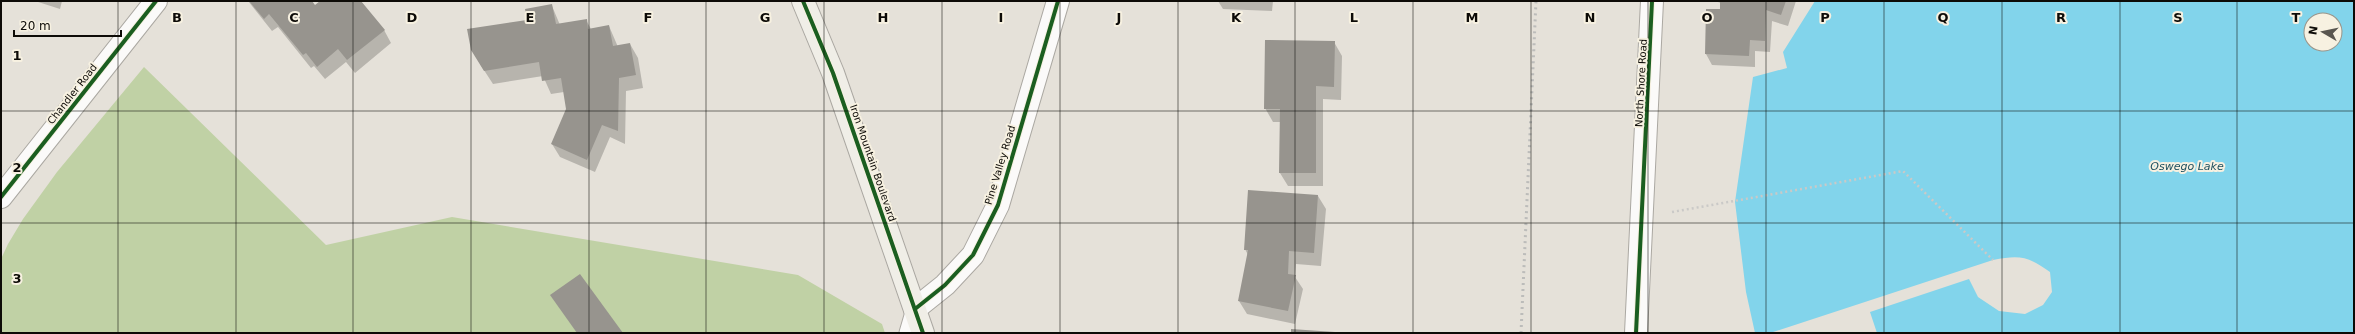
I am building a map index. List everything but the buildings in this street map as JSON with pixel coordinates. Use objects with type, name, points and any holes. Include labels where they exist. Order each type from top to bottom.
[{"type":"street","name":"Chandler Road","points":[[1,197],[156,1]]},
{"type":"street","name":"Iron Mountain Boulevard","points":[[803,1],[835,80],[923,333]]},
{"type":"street","name":"Pine Valley Road","points":[[915,309],[945,286],[973,255],[998,205],[1058,1]]},
{"type":"street","name":"North Shore Road","points":[[1636,333],[1643,216],[1652,1]]},
{"type":"lane","points":[[908,333],[915,309]]},
{"type":"path","points":[[1643,216],[1735,202],[1903,171],[1993,260]]},
{"type":"green space","points":[[144,67],[326,245],[452,217],[798,275],[882,324],[885,333],[1,333],[1,259],[8,244],[23,219],[57,172]]},
{"type":"water","name":"Oswego Lake","points":[[1815,1],[2354,1],[2354,333],[1877,333],[1870,312],[1969,279],[1978,297],[1999,311],[2025,314],[2043,305],[2052,292],[2050,272],[2029,260],[2017,257],[1993,260],[1770,333],[1755,333],[1746,292],[1735,202],[1753,77],[1787,68],[1783,52]]},
{"type":"railway","points":[[1521,333],[1536,1]]},
{"type":"cycle path","points":[[1,197],[156,1]]},
{"type":"cycle path","points":[[803,1],[833,73],[923,333]]},
{"type":"cycle path","points":[[915,309],[945,285],[973,255],[998,205],[1058,1]]},
{"type":"cycle path","points":[[1636,333],[1652,1]]}]
